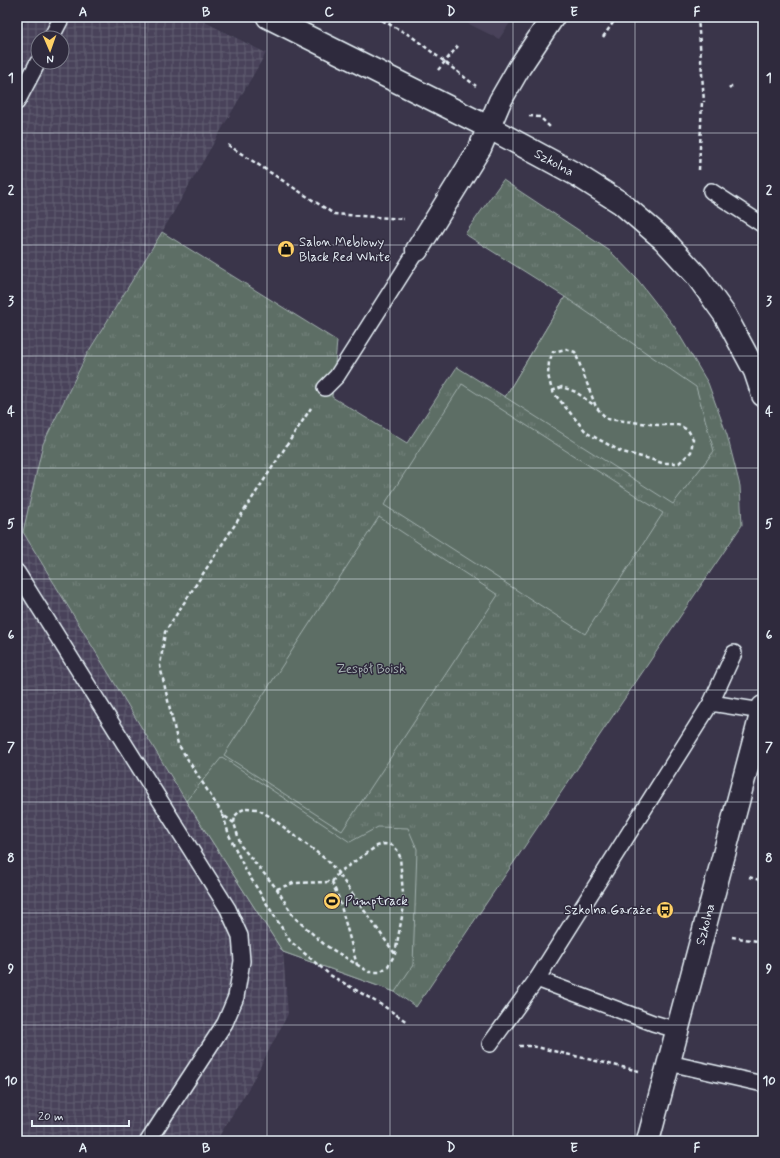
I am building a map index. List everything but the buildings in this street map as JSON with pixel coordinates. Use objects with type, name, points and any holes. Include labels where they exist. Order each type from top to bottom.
[{"type":"street","name":"Szkolna","points":[[268,17],[490,128],[577,175],[615,199],[664,240],[697,276],[726,315],[755,371],[763,395]]},
{"type":"street","points":[[418,250],[480,148],[490,128],[500,101],[519,68],[553,17]]},
{"type":"street","name":"Szkolna","points":[[648,1141],[763,709]]},
{"type":"lane","points":[[55,30],[62,17]]},
{"type":"lane","points":[[17,102],[34,70]]},
{"type":"lane","points":[[711,191],[763,225]]},
{"type":"lane","points":[[325,388],[337,376],[418,250]]},
{"type":"lane","points":[[17,572],[228,909],[240,936],[242,961],[236,997],[225,1023],[148,1141]]},
{"type":"lane","points":[[490,1044],[537,979],[711,703],[734,654]]},
{"type":"lane","points":[[711,703],[763,709]]},
{"type":"lane","points":[[537,979],[653,1023],[677,1030]]},
{"type":"lane","points":[[668,1063],[763,1084]]},
{"type":"path","points":[[602,37],[617,17]]},
{"type":"path","points":[[698,17],[703,101],[698,174]]},
{"type":"path","points":[[435,73],[458,46]]},
{"type":"path","points":[[228,145],[334,214],[404,219]]},
{"type":"path","points":[[552,392],[562,387],[576,392],[596,407],[606,419],[658,425],[678,425],[688,430],[693,439],[692,452],[679,463],[662,463],[622,452],[586,433],[552,392],[548,375],[549,362],[553,352],[566,350],[575,352],[596,407]]},
{"type":"path","points":[[325,388],[165,632],[160,666],[178,744],[223,815],[229,835],[245,869],[290,940],[330,975],[385,1007],[407,1022]]},
{"type":"path","points":[[332,882],[338,873],[377,846],[384,844],[392,845],[398,851],[400,857],[404,906],[395,954],[388,966],[380,972],[369,972],[325,945],[294,917],[277,889],[241,846],[234,823],[235,816],[246,808],[257,809],[270,816],[328,861],[338,873],[395,954]]},
{"type":"path","points":[[223,815],[234,823]]},
{"type":"path","points":[[749,876],[763,881]]},
{"type":"path","points":[[277,889],[293,883],[332,882]]},
{"type":"path","points":[[332,882],[339,899],[357,965]]},
{"type":"path","points":[[732,938],[763,942]]},
{"type":"path","points":[[490,1044],[532,1046],[644,1073]]},
{"type":"shaded area","points":[[28,17],[195,17],[266,53],[162,232],[87,354],[43,444],[186,801],[283,952],[288,1014],[250,1086],[216,1141],[17,1141],[17,38]]},
{"type":"shaded area","points":[[455,17],[514,17],[499,39]]},
{"type":"green space","name":"Zespół Boisk","points":[[503,180],[610,251],[637,279],[674,326],[708,383],[727,435],[740,486],[742,525],[416,1007],[395,992],[283,952],[186,801],[23,532],[43,444],[87,354],[162,232],[337,341],[332,397],[407,443],[457,367],[505,397],[565,297],[465,234]]},
{"type":"green space","points":[[565,297],[696,387],[714,451],[673,504],[505,397]]},
{"type":"green space","points":[[462,384],[663,513],[585,634],[384,505]]},
{"type":"green space","points":[[379,517],[498,595],[342,831],[224,755]]},
{"type":"green space","name":"Pumptrack","points":[[222,757],[350,842],[378,827],[408,828],[417,849],[413,965],[395,992],[283,952],[186,801]]},
{"type":"place","name":"Salon Meblowy Black Red White","points":[[286,249]]},
{"type":"place","name":"Pumptrack","points":[[332,901]]},
{"type":"place","name":"Szkolna Garaże","points":[[665,910]]}]
